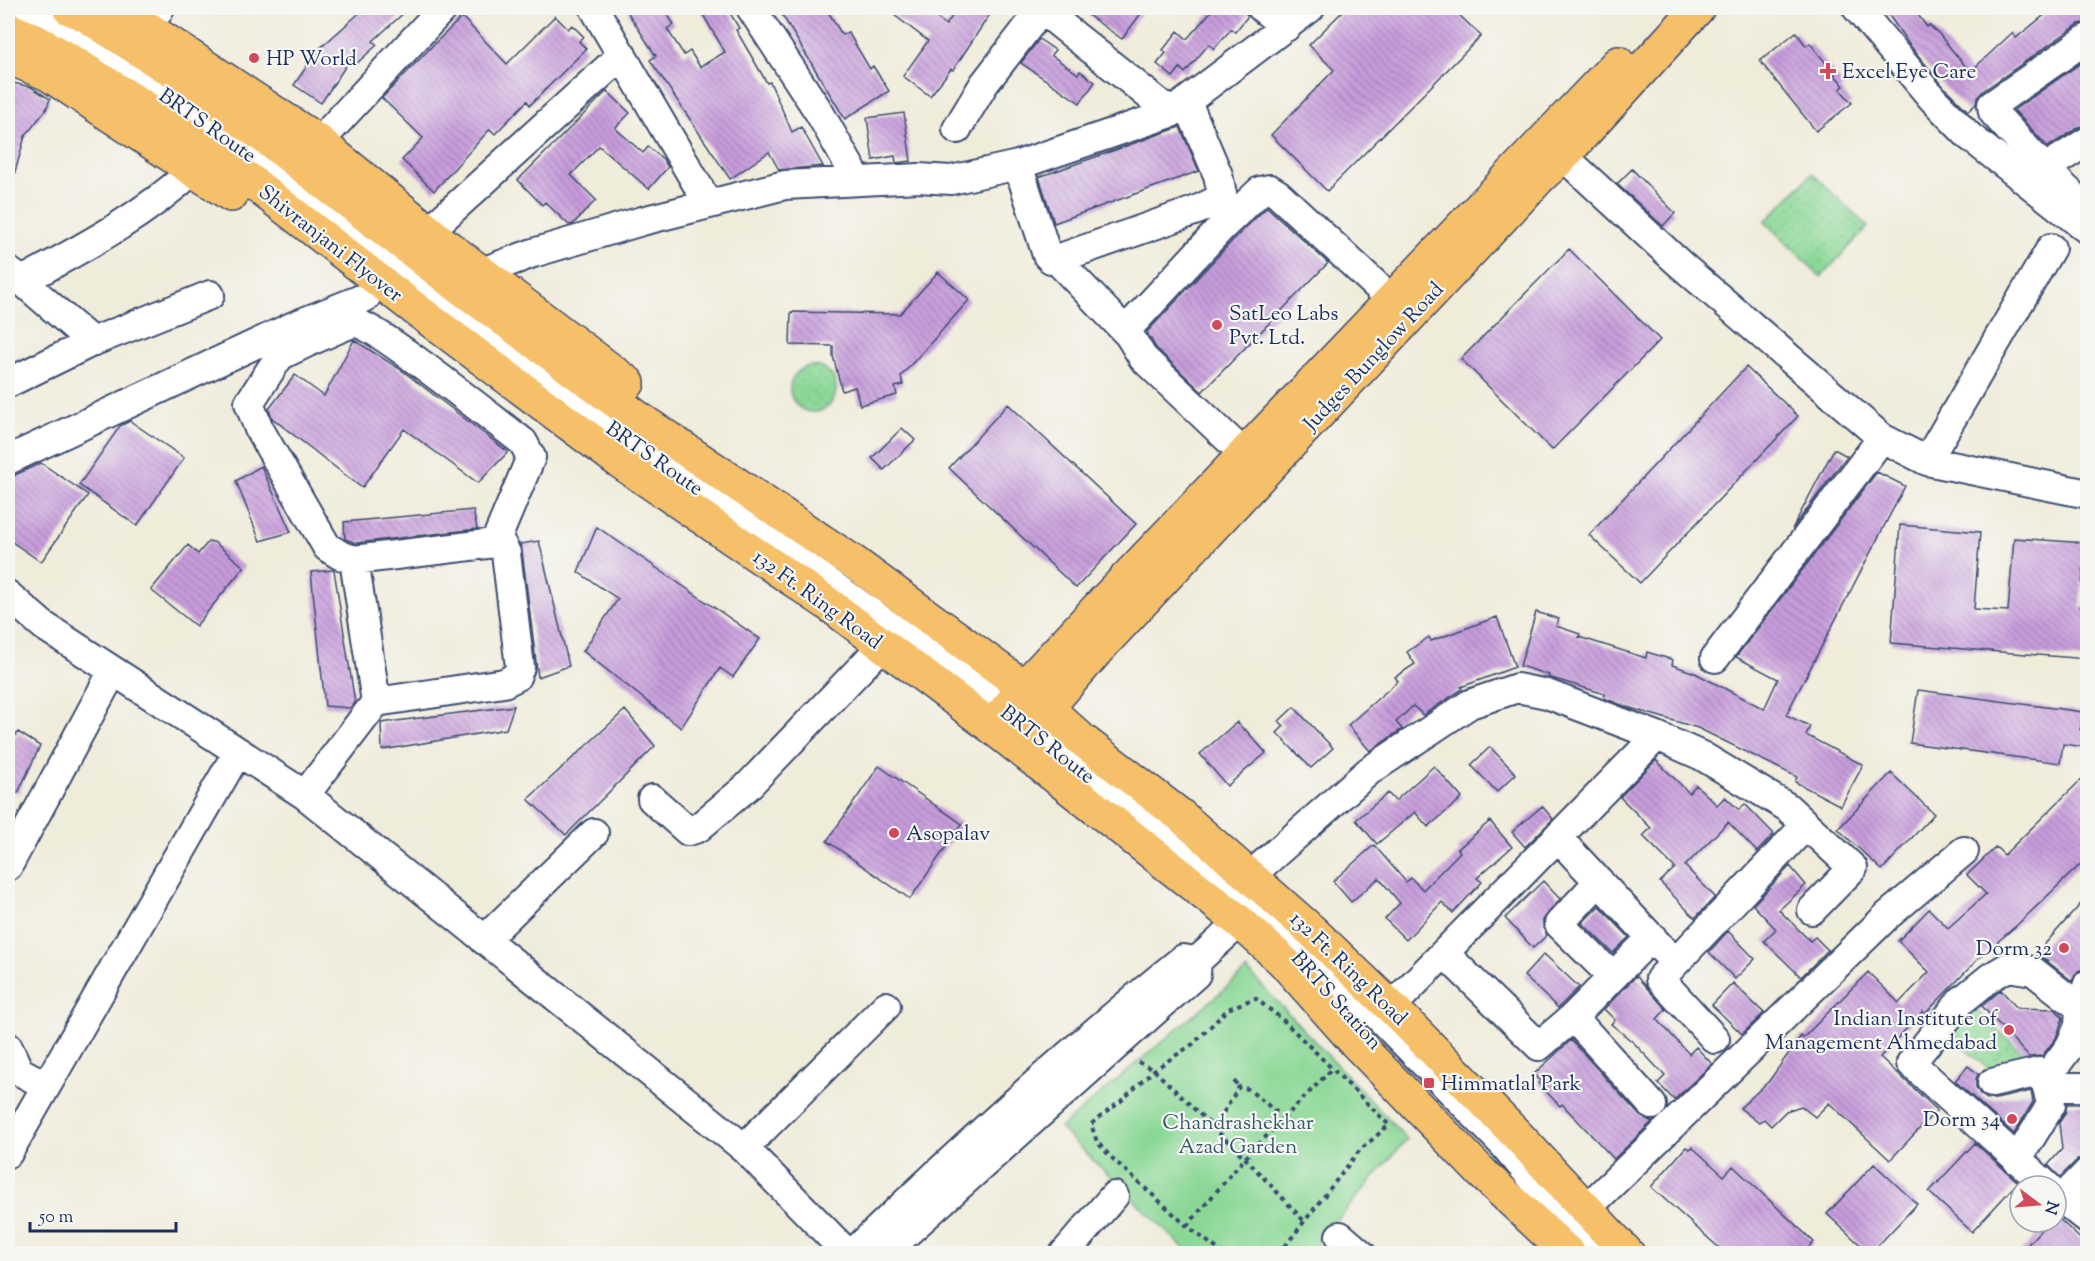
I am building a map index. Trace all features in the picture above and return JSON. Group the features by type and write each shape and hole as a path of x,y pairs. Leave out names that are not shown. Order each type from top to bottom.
{"main road":[{"name":"Shivranjani Flyover","path":"69,8 85,15 192,84 450,280 688,453"},
{"path":"112,8 154,18 320,142 429,231 682,423 688,453"},
{"name":"Judges Bunglow Road","path":"1019,718 1244,454 1671,8"},
{"name":"Judges Bunglow Road","path":"1019,718 1100,647 1563,156 1698,8"},
{"name":"Shivranjani Flyover","path":"8,29 66,58 160,117 248,179 428,319 630,468"},
{"path":"8,57 48,74 194,169 366,297 606,467 630,468"},
{"name":"132 Ft. Ring Road","path":"688,453 856,564 1283,962 1357,1044 1483,1174 1569,1254"},
{"name":"132 Ft. Ring Road","path":"630,468 827,603 883,645 1019,718 1083,740 1181,816 1313,932 1391,1007 1518,1136 1628,1254"}],"street":[{"name":"BRTS Route","path":"14,8 64,32 139,76 261,162 588,411 1019,718 1175,844 1279,934"},
{"path":"320,142 443,8"},
{"path":"594,8 708,203"},
{"path":"751,8 819,112 858,181"},
{"path":"957,129 984,84 1041,8 1179,107 1218,175 1227,207"},
{"path":"1262,8 1287,27"},
{"path":"482,272 533,253 708,203 785,185 919,178 951,180 1018,165 1179,107 1310,8"},
{"path":"1857,8 1932,98 1969,136 2036,175 2088,210"},
{"path":"2088,38 1992,105 1993,112 2036,175 2088,230"},
{"path":"429,231 622,55"},
{"path":"2036,175 2088,141"},
{"path":"1563,156 1680,264 1882,438 1927,461 2088,494"},
{"path":"1018,165 1050,259 1227,207 1260,191 1270,189 1392,300"},
{"path":"92,342 15,276 91,244 168,193 194,169"},
{"path":"1129,336 1130,326 1227,207"},
{"path":"1927,461 2051,248"},
{"path":"1056,259 1129,336 1143,358 1244,454"},
{"path":"8,382 92,342 210,295"},
{"path":"8,460 234,354 366,297"},
{"path":"305,795 376,702 504,683 516,676 520,667 506,553 502,545 495,543 354,561 327,547 259,429 249,403 279,357 284,352 299,348 350,324 363,325 412,358 523,442 531,457 495,543"},
{"path":"1715,658 1882,438"},
{"path":"354,561 376,702"},
{"path":"8,595 44,626 305,795 744,1148 850,1254 955,1155 1133,999 1183,959 1197,961"},
{"path":"652,799 688,831 698,828 747,787 883,645"},
{"path":"8,866 113,671"},
{"path":"1250,876 1369,771 1470,704 1517,688 1547,694 1657,736 1702,756 1787,807 1853,868 1812,910"},
{"path":"1391,1007 1657,736"},
{"path":"8,1153 237,753"},
{"path":"1715,1039 1660,979 1806,825"},
{"path":"484,940 594,833"},
{"path":"1557,837 1675,963"},
{"path":"1586,1210 1887,916 1964,852"},
{"path":"1599,881 1559,924 1612,976"},
{"path":"883,1254 1196,974 1197,961 1240,922"},
{"name":"BRTS Station","path":"1279,934 1375,1013 1503,1144 1594,1254"},
{"path":"1444,953 1539,1046 1573,1017 1652,938"},
{"path":"2017,1160 2051,1105 2048,1080 2070,1046 2079,1026 2084,996 2033,972 2008,967 1990,977 1961,1000 1911,1063 2017,1160 2033,1174"},
{"path":"744,1148 886,1006"},
{"path":"1573,1017 1652,1105"},
{"path":"11,1064 45,1085"},
{"path":"1992,1083 2039,1072 2048,1080 2088,1087"},
{"path":"2068,1185 2088,1172"},
{"path":"1064,1254 1114,1196"},
{"path":"2068,1204 2088,1220"}],"path":[{"path":"1224,1254 1187,1226 1097,1142 1091,1124 1154,1070 1193,1044 1228,1009 1255,998 1282,1019 1389,1125 1360,1150 1279,1254"},
{"path":"1138,1062 1154,1070 1245,1158 1305,1222"},
{"path":"1187,1226 1245,1158 1332,1070"},
{"path":"1234,1081 1239,1087 1248,1089 1284,1118"},
{"path":"1214,1128 1239,1087"}],"green space":[{"path":"1812,173 1868,227 1821,277 1765,222"},
{"path":"813,366 829,373 836,389 829,405 813,412 797,405 790,389 797,373"},
{"name":"Chandrashekhar Azad Garden","path":"1247,970 1407,1139 1309,1253 1190,1254 1060,1128"},
{"path":"1975,1009 2036,1065 1989,1070 1951,1035"}],"building":[{"path":"365,8 409,8 373,41 377,45 356,64 351,58 321,103 294,85 317,51"},
{"path":"636,8 663,8 674,24 667,29 684,55 690,51 700,67 725,52 699,8 727,8 739,28 736,30 767,83 770,82 792,132 801,127 823,166 779,170 769,152 730,179 650,60 656,56 628,13"},
{"path":"778,8 826,8 842,35 848,32 870,69 873,66 889,91 845,119"},
{"path":"885,8 924,8 946,25 958,8 994,8 953,70 951,69 930,96 903,76 928,41"},
{"path":"1078,8 1145,8 1122,39"},
{"path":"1214,8 1240,8 1248,16 1235,32 1231,29 1214,49 1209,44 1185,73 1180,68 1173,77 1157,64 1166,53 1163,50 1178,31 1187,39"},
{"path":"1346,8 1452,8 1481,36 1327,191 1271,135 1334,70 1309,45"},
{"path":"1884,8 1913,8 1927,27 1929,25 1939,34 1970,72 2012,33 2016,38 2053,8 2088,8 2088,22 2079,24 1983,91 1977,98 1976,104 1968,111 1944,87 1908,43"},
{"path":"555,16 568,29 572,25 584,37 579,41 586,49 530,105 527,101 495,134 490,129 434,191 402,160 423,138 382,98 462,17 507,64"},
{"path":"1796,32 1806,46 1810,43 1844,86 1840,89 1852,103 1816,131 1760,61"},
{"path":"1039,39 1055,50 1051,55 1078,74 1080,71 1095,82 1080,103 1021,63"},
{"path":"2088,58 2088,125 2079,127 2048,147 2014,110"},
{"path":"8,82 31,87 50,99 46,110 25,136 12,183 8,182"},
{"path":"607,91 630,113 615,128 643,153 648,147 663,159 668,167 649,189 599,146 571,175 596,200 573,224 569,225 545,202 542,205 518,180"},
{"path":"904,113 911,161 896,163 895,156 873,160 867,118"},
{"path":"1180,127 1199,171 1054,223 1039,177"},
{"path":"1632,169 1675,213 1663,226 1617,184"},
{"path":"1267,207 1328,263 1202,392 1156,348 1147,332"},
{"path":"1569,249 1660,340 1552,450 1461,359"},
{"path":"938,272 969,300 901,376 903,385 895,387 897,395 860,405 855,387 842,391 833,356 833,346 790,345 791,312 900,314"},
{"path":"354,340 400,369 508,452 478,483 404,429 362,488 272,418 269,409 295,375 324,396"},
{"path":"1746,367 1798,416 1640,583 1589,535"},
{"path":"1008,404 1136,524 1076,588 949,468"},
{"path":"130,421 184,458 137,526 79,485 120,426"},
{"path":"902,428 915,440 884,470 872,458"},
{"path":"1834,449 1847,456 1792,529"},
{"path":"41,463 88,495 41,562 8,539 8,486 15,475"},
{"path":"261,466 291,532 260,541 236,481"},
{"path":"1877,472 1905,486 1786,715 1810,726 1806,735 1863,765 1841,806 1795,782 1797,777 1698,728 1627,707 1604,698 1605,694 1520,666 1536,612 1559,619 1556,626 1580,634 1579,637 1646,658 1647,652 1673,660 1672,665 1695,673 1764,709 1778,679 1736,657"},
{"path":"473,510 477,529 356,543 345,539 344,522"},
{"path":"1900,525 1980,532 1974,609 2008,611 2014,538 2086,543 2080,607 2088,608 2088,659 1891,643"},
{"path":"597,527 760,639 733,677 720,668 681,728 583,651 618,599 578,572"},
{"path":"539,541 569,666 538,677 520,544"},
{"path":"208,542 214,542 244,567 196,626 151,590 188,545 198,554"},
{"path":"334,570 355,703 350,708 325,706 311,572"},
{"path":"1497,617 1515,667 1461,687 1462,689 1423,715 1413,706 1396,722 1402,729 1370,751 1348,725 1398,681 1395,677 1415,664 1407,652 1429,637 1431,641"},
{"path":"1918,690 2083,712 2080,730 2088,731 2085,747 2063,744 2060,763 1910,743"},
{"path":"514,706 506,729 382,750 381,723"},
{"path":"1294,707 1333,748 1311,768 1277,733 1284,726 1279,721"},
{"path":"625,710 655,746 566,835 528,799"},
{"path":"1237,722 1266,753 1227,786 1200,754"},
{"path":"18,732 40,746 18,793 8,786 8,746"},
{"path":"1490,747 1516,774 1497,792 1471,765"},
{"path":"1656,760 1689,793 1696,785 1717,805 1725,797 1739,810 1745,804 1774,834 1757,852 1728,822 1685,866 1715,897 1695,918 1660,882 1675,868 1643,836 1651,828 1620,797"},
{"name":"Asopalav","path":"879,766 962,824 910,899 827,841"},
{"path":"1434,766 1462,798 1428,827 1415,812 1377,844 1356,820 1388,793 1395,801"},
{"path":"1891,773 1934,814 1882,870 1838,829"},
{"path":"2088,773 2088,857 1978,959 1925,1014 1923,1011 1880,1057 1937,1110 1890,1160 1829,1103 1815,1117 1801,1106 1786,1111 1771,1126 1764,1119 1759,1123 1740,1108 1769,1081 1801,1036 1803,1038 1868,972 1899,1003 1929,972 1898,941 1929,909 1948,928 1986,894 1967,875 1996,847 2004,855"},
{"path":"1542,806 1553,819 1525,847 1512,832"},
{"path":"1490,821 1512,847 1477,878 1482,882 1453,913 1442,902 1406,940 1385,919 1400,903 1379,878 1351,902 1333,881 1374,845 1406,882 1411,878 1423,890 1460,852 1458,849"},
{"path":"1790,866 1806,885 1779,910 1810,941 1815,937 1828,950 1801,977 1764,941 1776,929 1753,905"},
{"path":"1543,881 1560,899 1543,920 1543,928 1547,935 1533,948 1505,918"},
{"name":"Dorm 32","path":"2088,896 2088,968 2078,971 2072,981 2043,958 2035,955"},
{"path":"1599,906 1629,937 1613,953 1582,923"},
{"path":"1728,931 1755,959 1735,979 1709,952"},
{"path":"1544,954 1579,987 1558,1008 1524,976"},
{"path":"1636,976 1666,1009 1657,1019 1689,1054 1696,1047 1712,1064 1674,1100 1658,1083 1665,1076 1634,1043 1611,1024 1615,1020 1604,1009"},
{"path":"1733,983 1764,1013 1742,1034 1712,1005"},
{"path":"2001,990 2017,1008 2055,1009 2063,1018 2056,1038 2042,1056 2029,1057 1982,1006"},
{"path":"1571,1040 1640,1116 1652,1122 1614,1159 1562,1104 1560,1106 1538,1083 1541,1081 1534,1074"},
{"path":"1968,1066 1978,1074 1976,1087 1987,1099 2031,1091 2033,1102 2014,1134 1955,1081"},
{"path":"2067,1104 2088,1104 2088,1156 2077,1160 2063,1174 2057,1174 2048,1165 2062,1149 2059,1123 2065,1114"},
{"path":"1975,1143 2009,1174 2008,1193 1972,1232 1929,1192"},
{"path":"1686,1147 1690,1149 1692,1147 1724,1176 1733,1166 1814,1242 1803,1254 1726,1254 1651,1187"},
{"path":"1874,1164 1917,1204 1870,1254 1827,1214"},
{"path":"2068,1227 2088,1246 2088,1254 2019,1254 2037,1234 2068,1234"}],"place":[{"name":"HP World","path":"254,58"},
{"name":"Excel Eye Care","path":"1828,71"},
{"name":"SatLeo Labs Pvt. Ltd.","path":"1217,325"},
{"name":"Asopalav","path":"894,833"},
{"name":"Dorm 32","path":"2064,948"},
{"name":"Indian Institute of Management Ahmedabad","path":"2009,1030"},
{"name":"Himmatlal Park","path":"1429,1083"},
{"name":"Dorm 34","path":"2012,1119"}]}
